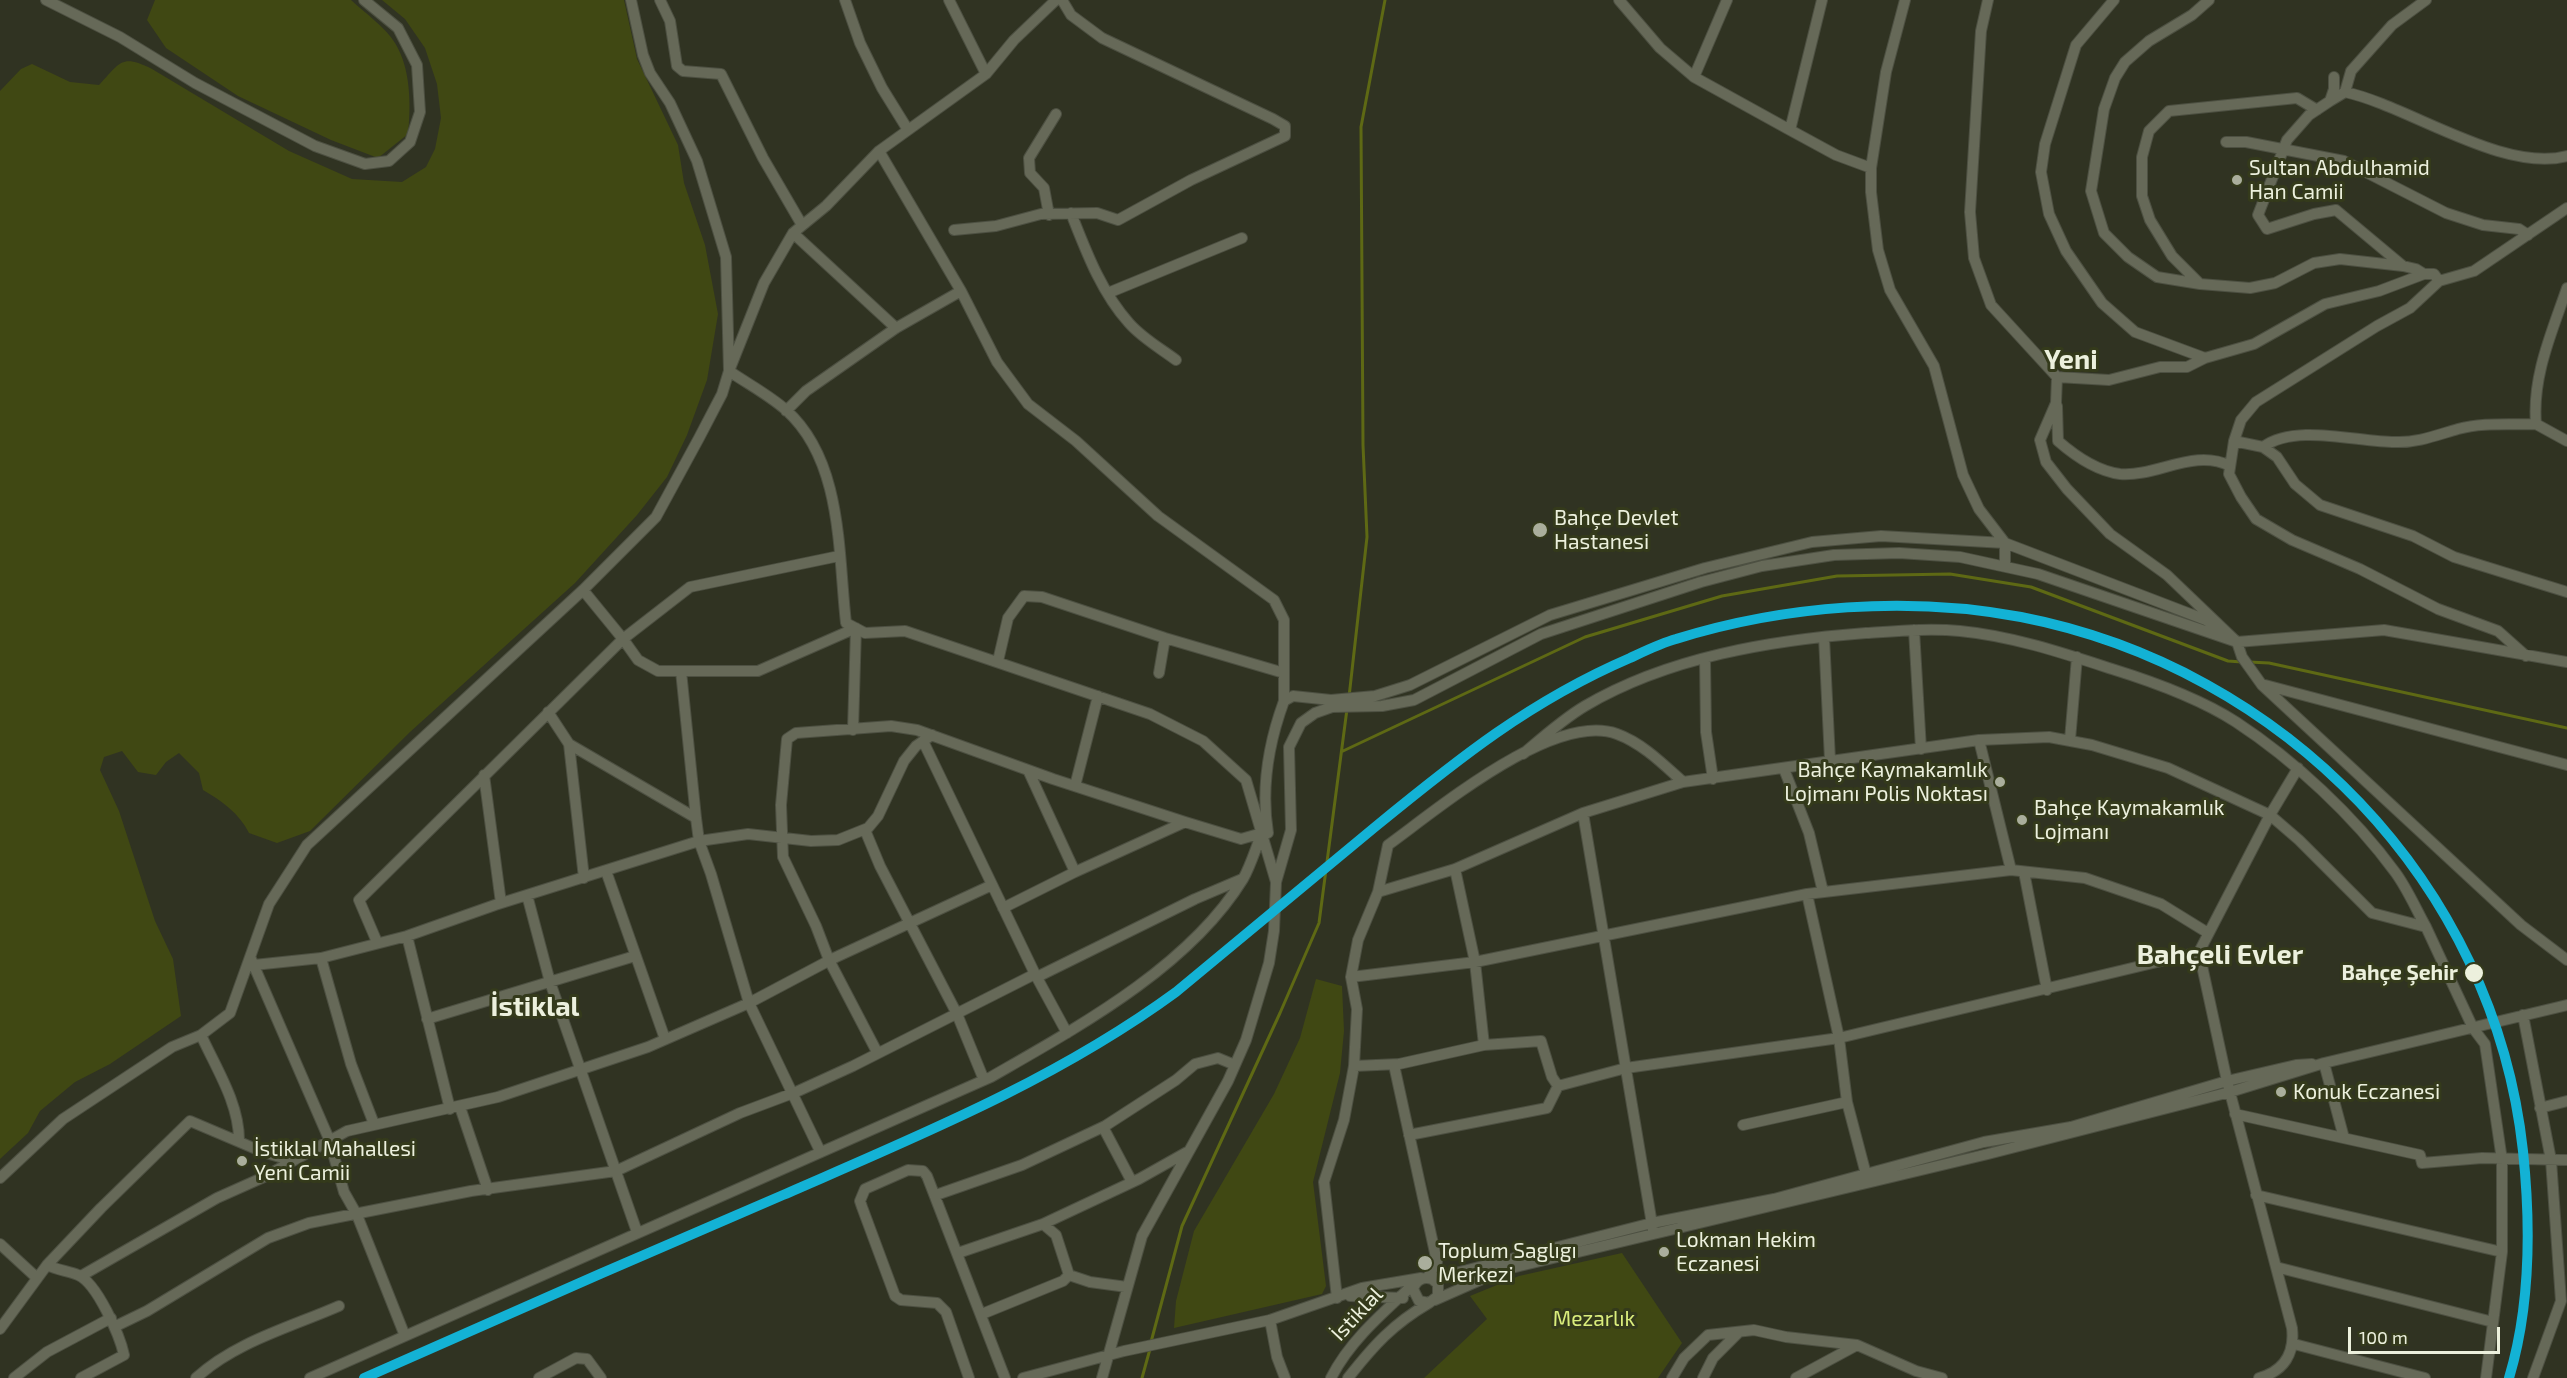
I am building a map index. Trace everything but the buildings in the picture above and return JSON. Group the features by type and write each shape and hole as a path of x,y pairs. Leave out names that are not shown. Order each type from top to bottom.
{"street":[{"path":"46,0 120,37 195,83 315,146 365,164 389,161 410,142 420,112 417,65 408,46 398,28 364,0"},
{"path":"631,0 643,55 670,104 697,161 726,257 729,371"},
{"path":"660,0 670,21 677,66 683,71 721,74 764,158 802,225"},
{"path":"845,0 860,43 882,88 908,130"},
{"path":"949,0 986,74"},
{"path":"0,1178 63,1119 172,1047 201,1035 230,1013 252,960 269,904 307,844 584,590 657,517 722,394 764,283 793,233 826,206 879,151 986,74 1014,40 1056,0"},
{"path":"954,230 996,226 1041,214 1097,213 1118,220 1191,180 1279,139 1286,131 1284,126 1273,119 1102,38 1071,15 1062,0"},
{"path":"1619,0 1660,48 1694,77 1836,155 1871,168"},
{"path":"1694,77 1727,0"},
{"path":"1791,130 1822,0"},
{"path":"1905,0 1886,72 1871,168 1871,192 1878,250 1890,290 1934,366 1963,475 1979,509 2005,543 2005,565"},
{"path":"1988,0 1981,31 1970,212 1974,258 1991,305 2057,377 2109,380 2160,367 2187,367 2205,358 2254,344 2325,304 2379,291 2424,274 2434,274 2439,281"},
{"path":"2114,0 2076,45 2045,144 2041,172 2049,214 2066,251 2102,303 2135,332 2205,358"},
{"path":"2209,0 2192,15 2149,41 2125,62 2120,70 2104,109 2091,191 2104,233 2128,257 2157,277 2200,284 2250,288 2276,283 2314,263 2340,259 2416,268 2424,274"},
{"path":"2403,266 2336,210 2314,214 2267,229 2258,215 2287,140 2317,110 2345,92 2351,71 2392,24 2424,0"},
{"path":"2330,101 2334,89 2334,77"},
{"path":"2345,92 2367,97 2457,138 2520,156 2567,156"},
{"path":"2200,284 2172,256 2150,220 2144,204 2142,157 2149,131 2169,111 2297,98 2317,110"},
{"path":"1049,214 1044,188 1030,173 1029,158 1056,114"},
{"path":"2226,142 2246,142 2344,161 2446,213 2483,225 2519,229 2528,235"},
{"path":"879,151 961,291 997,362 1028,404 1076,441 1158,516 1274,600 1284,620 1284,701 1269,751 1264,813 1276,882 1274,931 1269,963 1246,1040 1235,1065 1142,1236 1111,1355 1102,1378"},
{"path":"2526,656 2498,631 2438,609 2370,573 2292,540 2256,519 2229,474 2234,441 2241,420 2256,402 2377,326 2410,308 2439,281 2474,271 2567,208"},
{"path":"1071,213 1088,257 1108,293 1128,322 1143,337 1176,360"},
{"path":"793,233 896,328"},
{"path":"1108,293 1242,238"},
{"path":"2536,424 2537,381 2567,288"},
{"path":"786,411 806,391 896,328 961,291"},
{"path":"729,371 786,411 815,446 831,492 846,623 865,633 905,631 998,661 1150,714 1203,741 1246,780 1276,882"},
{"path":"2057,377 2058,441 2078,458 2119,474 2215,458 2230,466"},
{"path":"2056,403 2040,440 2046,462 2067,489 2110,534 2168,575 2237,642 2242,657 2260,681 2521,925 2567,960"},
{"path":"2263,447 2274,439 2307,435 2397,443 2439,436 2472,427 2536,424 2565,439"},
{"path":"2234,441 2263,447 2277,457 2295,484 2320,505 2413,536 2454,557 2567,592"},
{"path":"1373,701 1550,615 1765,551 1812,542 1881,536 2005,543 2206,620 2237,642"},
{"path":"1284,701 1293,696 1333,703 1414,700 1541,634 1590,616 1762,566 1834,555 1899,554 1960,557 2005,565 2237,642 2384,630 2567,662"},
{"path":"377,942 359,900 623,639 690,587 838,556"},
{"path":"584,590 641,662 658,671 758,671 856,628"},
{"path":"998,661 1008,618 1024,596 1042,597 1165,638 1284,673"},
{"path":"853,730 856,628"},
{"path":"1914,630 1921,749"},
{"path":"1524,754 1585,706 1628,684 1705,659 1791,639 1914,630 1960,631 2010,639 2077,657 2156,683 2234,721 2298,768 2359,830 2396,873 2426,927 2473,1028 2485,1044 2502,1160 2502,1252 2486,1378"},
{"path":"1824,636 1830,760"},
{"path":"1159,673 1165,638"},
{"path":"2070,740 2077,657"},
{"path":"1705,659 1706,732 1713,779"},
{"path":"681,671 699,841 749,1003 820,1151"},
{"path":"2260,681 2567,765"},
{"path":"1075,786 1098,696"},
{"path":"1276,882 1291,830 1292,740 1301,723 1333,703"},
{"path":"548,712 569,744 696,818"},
{"path":"877,1052 829,960 816,926 783,857 780,838 787,739 796,733 891,726 1241,839 1262,832"},
{"path":"1338,1298 1324,1182 1344,1120 1354,1066 1357,1009 1351,977 1358,940 1378,892 1388,845 1498,767 1559,735 1585,730 1616,734 1650,753 1683,782"},
{"path":"1378,892 1455,869 1583,813 1683,782 1979,740 2049,737 2070,740 2168,768 2270,815 2300,840 2372,913 2426,927"},
{"path":"252,960 321,958 406,936 501,903 699,841 748,834 780,838 838,840 865,830 878,816 904,761 928,738"},
{"path":"928,738 992,885 1036,976 1067,1033"},
{"path":"1979,740 2011,870"},
{"path":"569,744 584,878"},
{"path":"2259,1378 2274,1374 2288,1360 2294,1344 2228,1086 2199,952 2270,815 2298,768"},
{"path":"1784,769 1809,833 1823,892"},
{"path":"1028,770 1075,872"},
{"path":"484,775 501,903"},
{"path":"1583,813 1654,1234"},
{"path":"1003,908 1185,822"},
{"path":"865,830 880,866 957,1014 984,1080"},
{"path":"310,1378 984,1080 1067,1033 1160,967 1203,929 1243,878 1262,832"},
{"path":"1455,869 1475,962 1484,1045"},
{"path":"1351,977 1475,962 1807,894 2011,870 2085,878 2161,904 2208,933"},
{"path":"606,871 665,1040"},
{"path":"2024,872 2047,990"},
{"path":"14,1378 47,1352 114,1322 147,1311 268,1238 309,1223 488,1190 616,1172 740,1113 793,1093 1167,912 1243,878"},
{"path":"81,1276 217,1198 293,1161 347,1131 455,1108 583,1070 665,1040 749,1003 829,960 992,885"},
{"path":"1807,894 1839,1038 1847,1102 1867,1179"},
{"path":"527,895 550,982 583,1070 637,1232"},
{"path":"406,936 427,1019 455,1108 488,1190"},
{"path":"1409,1135 1547,1108 1558,1086 1626,1068 1839,1038 2199,952"},
{"path":"427,1019 635,956"},
{"path":"321,958 351,1064 374,1124"},
{"path":"252,960 329,1139 344,1192 357,1215 405,1336"},
{"path":"1023,1378 1124,1351 1270,1320 1362,1288 1425,1279 1652,1222 1988,1154 2296,1065 2324,1064 2567,1005"},
{"path":"2523,1015 2551,1160 2564,1301 2533,1378"},
{"path":"201,1035 239,1124 238,1140"},
{"path":"1354,1066 1394,1065 1484,1045 1541,1041 1552,1077 1558,1086"},
{"path":"936,1195 1022,1165 1103,1127 1176,1080 1196,1064 1218,1058 1235,1065"},
{"path":"2324,1064 2344,1138"},
{"path":"1394,1065 1437,1262 1414,1293 1428,1301"},
{"path":"1348,1378 1375,1344 1401,1319 1428,1301 1503,1270 1867,1179 1984,1142 2072,1127 2228,1086"},
{"path":"2540,1108 2567,1101"},
{"path":"1743,1125 1847,1102"},
{"path":"2235,1114 2420,1155 2422,1164 2481,1158 2567,1160"},
{"path":"0,1329 47,1265 101,1208 190,1121 263,1152 293,1161"},
{"path":"1103,1127 1132,1182"},
{"path":"1984,1142 1988,1154"},
{"path":"958,1252 1043,1224 1132,1182 1190,1150"},
{"path":"969,1378 946,1312 937,1303 901,1300 895,1296 860,1201 865,1189 874,1184 915,1169 927,1176 1005,1378"},
{"path":"2256,1196 2502,1252"},
{"path":"1043,1224 1056,1235 1069,1275"},
{"path":"0,1244 37,1278"},
{"path":"47,1265 81,1276 114,1322 124,1355 81,1378"},
{"path":"2276,1267 2493,1322"},
{"path":"1069,1275 1090,1282 1127,1287"},
{"path":"982,1314 1063,1281 1069,1275"},
{"path":"1425,1279 1439,1289 1428,1301"},
{"name":"İstiklal","path":"1331,1378 1346,1355 1399,1298 1425,1279"},
{"path":"1338,1298 1399,1298 1428,1301"},
{"path":"196,1378 212,1364 265,1336 339,1306"},
{"path":"1270,1320 1277,1357 1285,1378"},
{"path":"1672,1378 1684,1358 1708,1335 1754,1330 1786,1337 1857,1345 1916,1371 1942,1378"},
{"path":"1703,1378 1713,1358 1739,1332"},
{"path":"2294,1344 2425,1378"},
{"path":"1796,1378 1857,1345"},
{"path":"539,1378 576,1358 587,1359 601,1378"}],"green space":[{"path":"155,0 351,0 386,31 400,53 409,87 408,134 378,158 331,140 238,96 166,48 147,20"},
{"path":"382,0 624,0 637,59 678,145 684,183 705,245 718,314 707,380 687,435 667,477 637,515 575,583 410,732 310,831 277,843 249,833 229,808 203,790 199,773 179,753 166,762 156,775 138,772 122,751 104,757 100,770 119,811 155,921 173,959 181,1016 110,1064 75,1082 40,1111 28,1133 0,1159 0,91 21,69 32,64 70,82 99,85 117,66 127,61 134,62 152,69 289,151 352,179 402,182 426,167 435,149 441,118 437,84 425,48 405,19"},
{"path":"1316,979 1342,986 1344,1031 1340,1073 1313,1182 1326,1286 1322,1294 1174,1328 1176,1301 1194,1231 1274,1094 1300,1038"},
{"name":"Mezarlık","path":"1622,1253 1682,1343 1658,1378 1424,1378 1487,1319 1470,1296 1519,1276"}],"waterway":[{"path":"1349,697 1367,537 1363,445 1361,127 1385,0"},
{"path":"1343,751 1585,637 1722,596 1837,576 1950,574 2031,587 2228,661 2242,662"},
{"path":"2249,662 2269,663 2567,728"},
{"path":"1151,1342 1182,1226 1319,923 1347,709"},
{"path":"1142,1378 1150,1349"}],"transit line":[{"path":"364,1378 935,1128 1083,1053 1176,992 1375,827 1466,755 1527,712 1594,675 1665,643 1718,627 1804,612 1847,607 1891,606 1935,607 2021,617 2117,644 2206,684 2288,738 2360,803 2421,878 2469,962 2504,1053 2523,1151 2527,1208 2527,1266 2522,1322 2509,1378"}],"place":[{"name":"Sultan Abdulhamid Han Camii","path":"2237,180"},
{"name":"Bahçe Devlet Hastanesi","path":"1540,530"},
{"name":"Bahçe Kaymakamlık Lojmanı Polis Noktası","path":"2000,782"},
{"name":"Bahçe Kaymakamlık Lojmanı","path":"2022,820"},
{"name":"Bahçe Şehir","path":"2474,973"},
{"name":"Konuk Eczanesi","path":"2281,1092"},
{"name":"İstiklal Mahallesi Yeni Camii","path":"242,1161"},
{"name":"Lokman Hekim Eczanesi","path":"1664,1252"},
{"name":"Toplum Saglıgı Merkezi","path":"1425,1263"}],"district":[{"name":"Yeni","path":"2071,360"},
{"name":"Bahçeli Evler","path":"2220,955"},
{"name":"İstiklal","path":"535,1007"}]}
